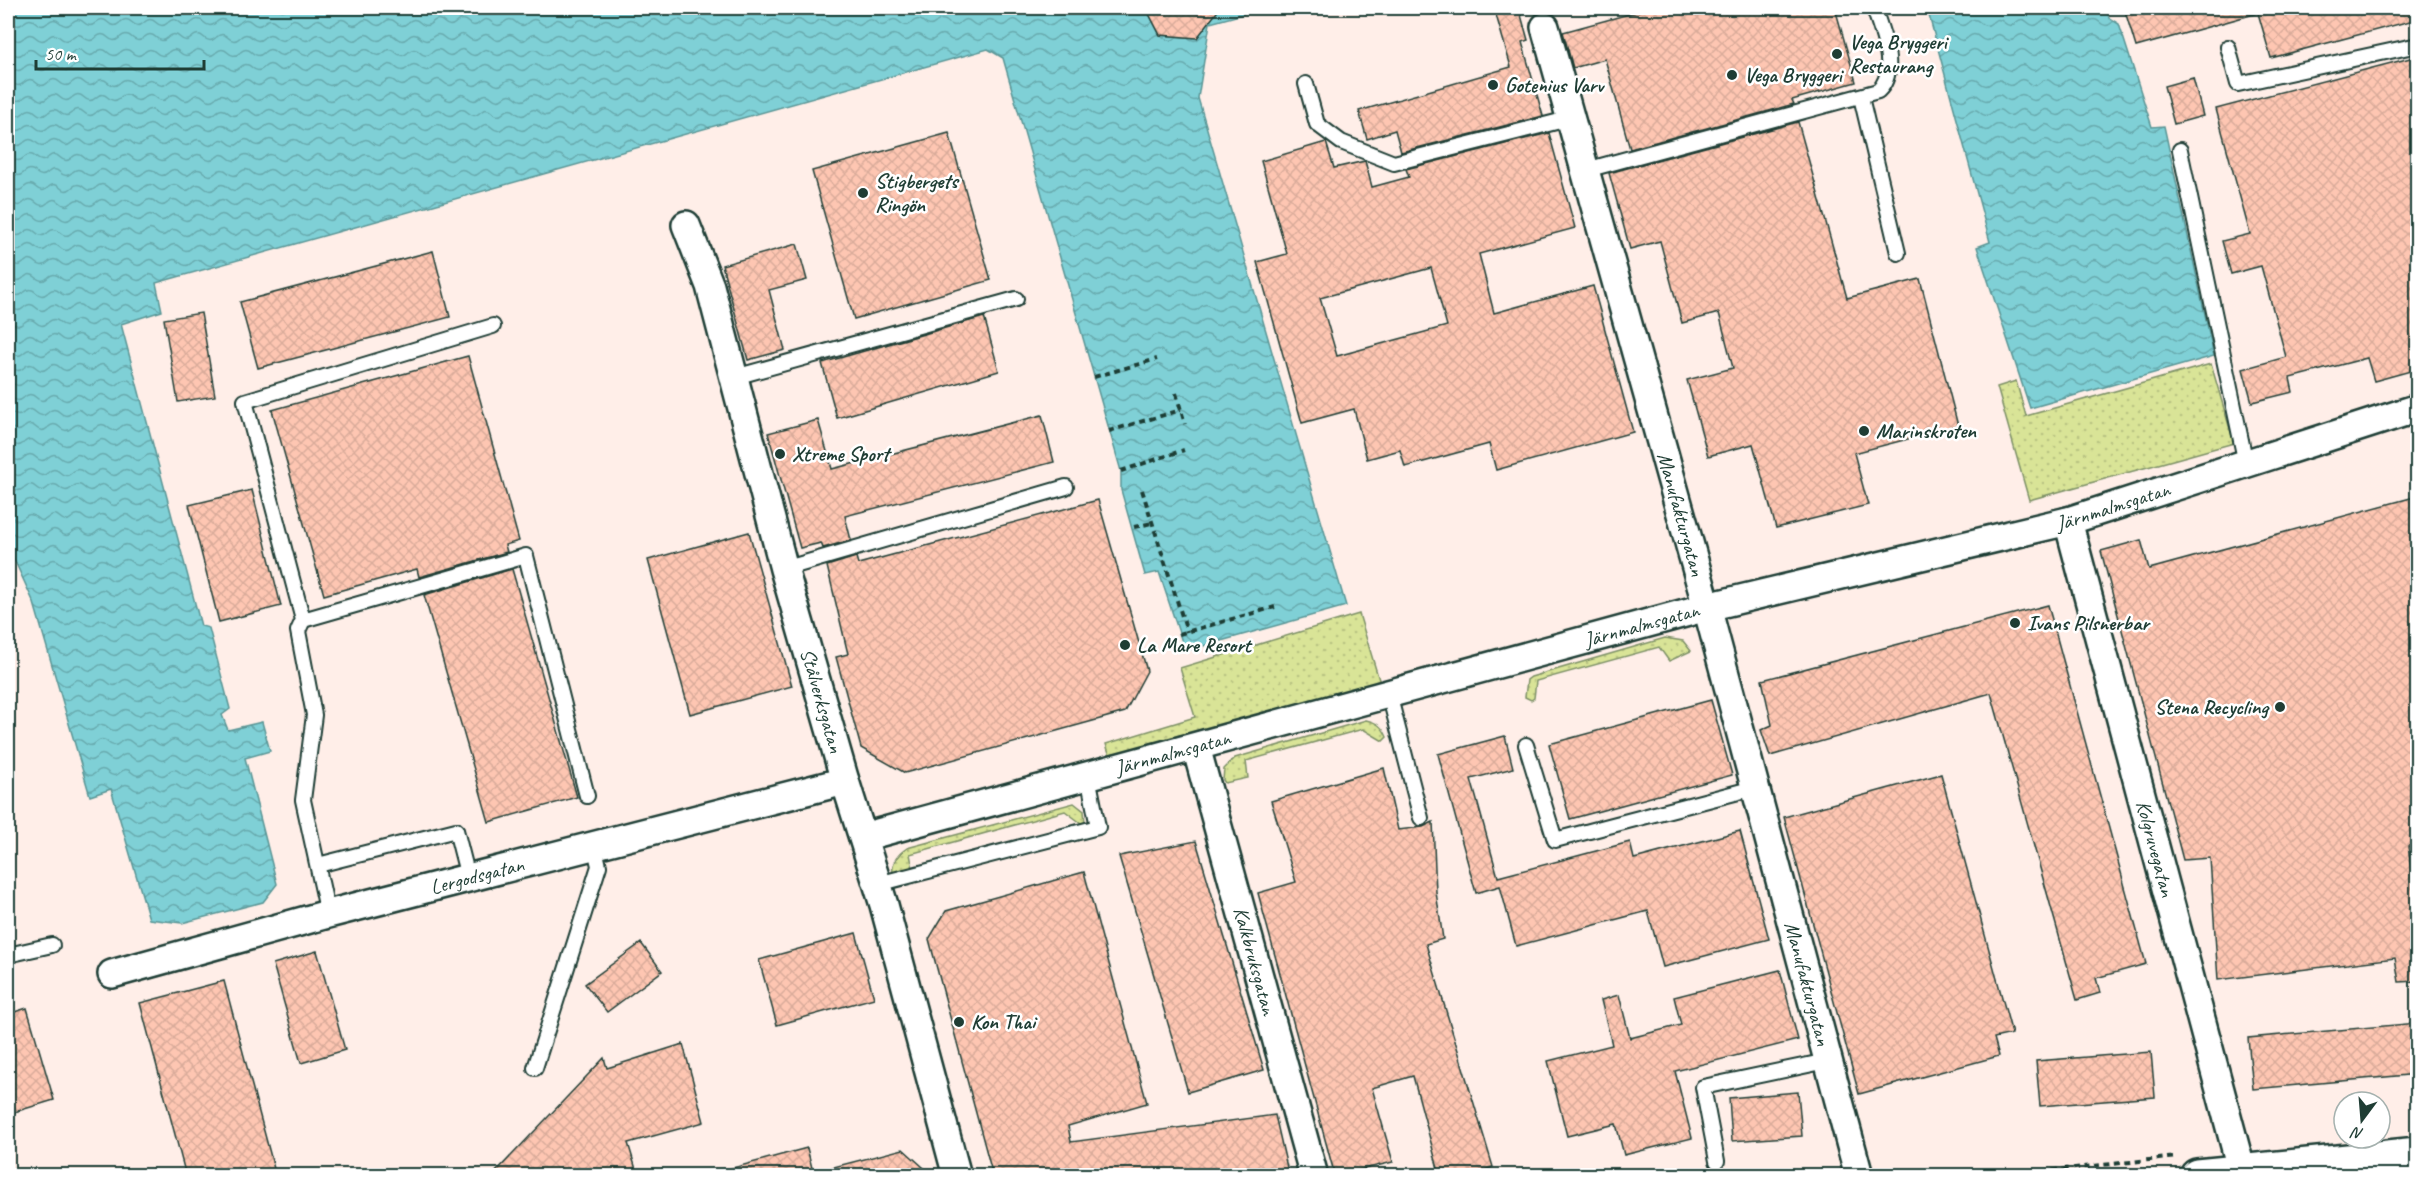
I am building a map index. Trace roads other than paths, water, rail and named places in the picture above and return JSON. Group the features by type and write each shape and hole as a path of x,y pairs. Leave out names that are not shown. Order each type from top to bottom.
{"street":[{"name":"Manufakturgatan","path":"1545,27 1707,607 1859,1176"},
{"name":"Stålverksgatan","path":"686,225 710,286 784,569 845,781 878,884 957,1176"},
{"name":"Järnmalmsgatan","path":"864,837 1707,607 2068,521 2418,408"},
{"name":"Kolgruvegatan","path":"2068,521 2243,1174"},
{"name":"Kalkbruksgatan","path":"1196,747 1314,1176"},
{"name":"Lergodsgatan","path":"112,974 468,877 845,781"},
{"path":"2197,1176 2243,1174 2418,1154"}],"lane":[{"path":"1586,170 1878,91 1884,85 1888,56 1874,8"},
{"path":"2228,47 2238,84 2418,45"},
{"path":"1306,84 1317,124 1341,142 1394,163 1572,118"},
{"path":"1861,97 1898,253"},
{"path":"2180,150 2246,464"},
{"path":"735,377 1016,299"},
{"path":"328,914 303,800 314,715 298,631 303,620 245,401 493,326"},
{"path":"784,569 1066,487"},
{"path":"303,620 526,556 587,796"},
{"path":"1389,694 1421,818"},
{"path":"1526,745 1555,840 1754,788"},
{"path":"878,884 1098,827 1088,776"},
{"path":"318,865 456,830 468,877"},
{"path":"535,1068 599,866 594,844"},
{"path":"8,955 52,945"},
{"path":"1717,1161 1703,1087 1827,1061"}],"water":[{"path":"8,8 1146,8 1160,35 1197,38 1219,8 1265,8 1210,23 1198,98 1346,606 1185,651 1159,572 1145,575 1121,490 1121,471 1003,58 988,49 156,283 162,311 121,324 201,626 209,628 230,709 222,715 228,730 262,722 270,751 245,758 277,884 263,902 182,923 149,919 111,789 90,796 34,603 8,546"},
{"path":"1927,8 2107,8 2109,18 2119,24 2152,127 2164,126 2214,356 2030,408 1977,247 1990,242"}],"place":[{"name":"Vega Bryggeri Restaurang","path":"1837,54"},
{"name":"Vega Bryggeri","path":"1732,75"},
{"name":"Gotenius Varv","path":"1493,85"},
{"name":"Stigbergets Ringön","path":"863,193"},
{"name":"Marinskroten","path":"1864,431"},
{"name":"Xtreme Sport","path":"780,454"},
{"name":"Ivans Pilsnerbar","path":"2015,623"},
{"name":"La Mare Resort","path":"1125,645"},
{"name":"Stena Recycling","path":"2280,707"},
{"name":"Kon Thai","path":"959,1022"}]}
